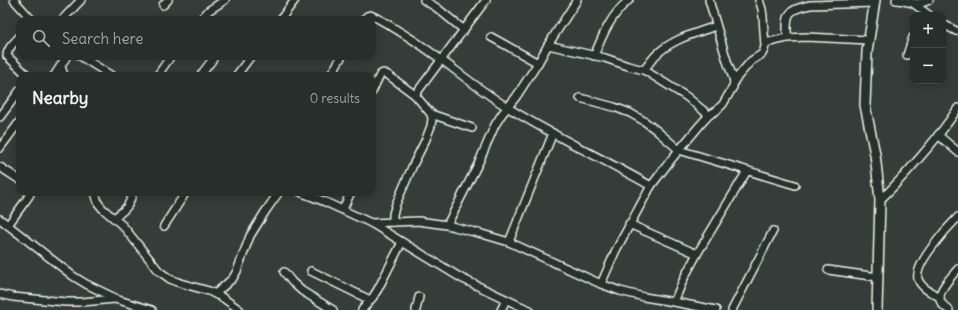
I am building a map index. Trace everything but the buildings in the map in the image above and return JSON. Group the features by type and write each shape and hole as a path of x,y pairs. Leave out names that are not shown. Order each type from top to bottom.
{"main road":[{"path":"875,2 867,52 865,105 875,154 880,200 877,310"}],"street":[{"path":"66,16 81,0"},
{"path":"204,16 208,11 225,0"},
{"path":"283,16 295,0"},
{"path":"424,0 437,8 464,30"},
{"path":"415,95 486,0"},
{"path":"447,225 479,162 495,126 538,63 577,0"},
{"path":"594,56 604,31 612,17 622,5 629,0"},
{"path":"601,284 629,224 651,186 700,125 709,115 723,104 733,87 734,81 709,0"},
{"path":"734,81 751,61 762,54 764,50 765,43 763,17 759,0"},
{"path":"896,0 903,0 914,4 929,0"},
{"path":"17,1 29,16"},
{"path":"787,38 787,19 793,10 810,5 875,2"},
{"path":"914,4 920,12"},
{"path":"376,17 415,41 470,82 507,107 651,186"},
{"path":"644,70 657,54 665,48 687,36 716,26"},
{"path":"946,26 956,31"},
{"path":"491,37 538,63"},
{"path":"765,43 787,38 806,37 869,40"},
{"path":"16,41 7,52 7,56 24,72"},
{"path":"548,45 644,70 687,97 709,115"},
{"path":"907,55 910,46"},
{"path":"57,72 65,60"},
{"path":"86,60 106,72"},
{"path":"160,72 169,60"},
{"path":"203,72 212,60"},
{"path":"239,72 248,60"},
{"path":"332,72 340,60"},
{"path":"61,66 63,72"},
{"path":"376,83 380,75 383,73 388,75 415,95 431,114 472,128"},
{"path":"0,117 16,95"},
{"path":"580,98 630,113 644,121 680,150 795,185"},
{"path":"880,200 892,189 958,108"},
{"path":"393,222 393,214 396,204 412,165 431,126 431,114"},
{"path":"0,148 3,139 16,125"},
{"path":"509,242 553,133"},
{"path":"938,134 958,152"},
{"path":"0,167 16,177"},
{"path":"674,302 685,276 697,254 747,171"},
{"path":"8,225 29,196"},
{"path":"95,196 98,203 103,209 123,226 159,271 180,283 209,291 223,298 240,310"},
{"path":"114,218 126,210 132,196"},
{"path":"164,226 183,196"},
{"path":"215,294 233,278 250,236 264,212 276,196"},
{"path":"310,196 371,223 461,278 530,310"},
{"path":"343,210 349,196"},
{"path":"940,297 923,286 918,279 918,270 930,251 958,217"},
{"path":"0,219 73,276 86,284 115,299 152,310"},
{"path":"371,223 418,221 447,225 509,242 601,284 620,291 716,310"},
{"path":"629,224 697,254"},
{"path":"732,310 772,231"},
{"path":"362,310 378,289 402,242"},
{"path":"949,310 941,302 940,297 947,282 958,269"},
{"path":"828,270 878,277"},
{"path":"311,271 370,300"},
{"path":"284,272 302,291 333,310"},
{"path":"0,294 13,297 66,302 115,299"},
{"path":"416,310 419,297"},
{"path":"502,310 506,300"}]}
